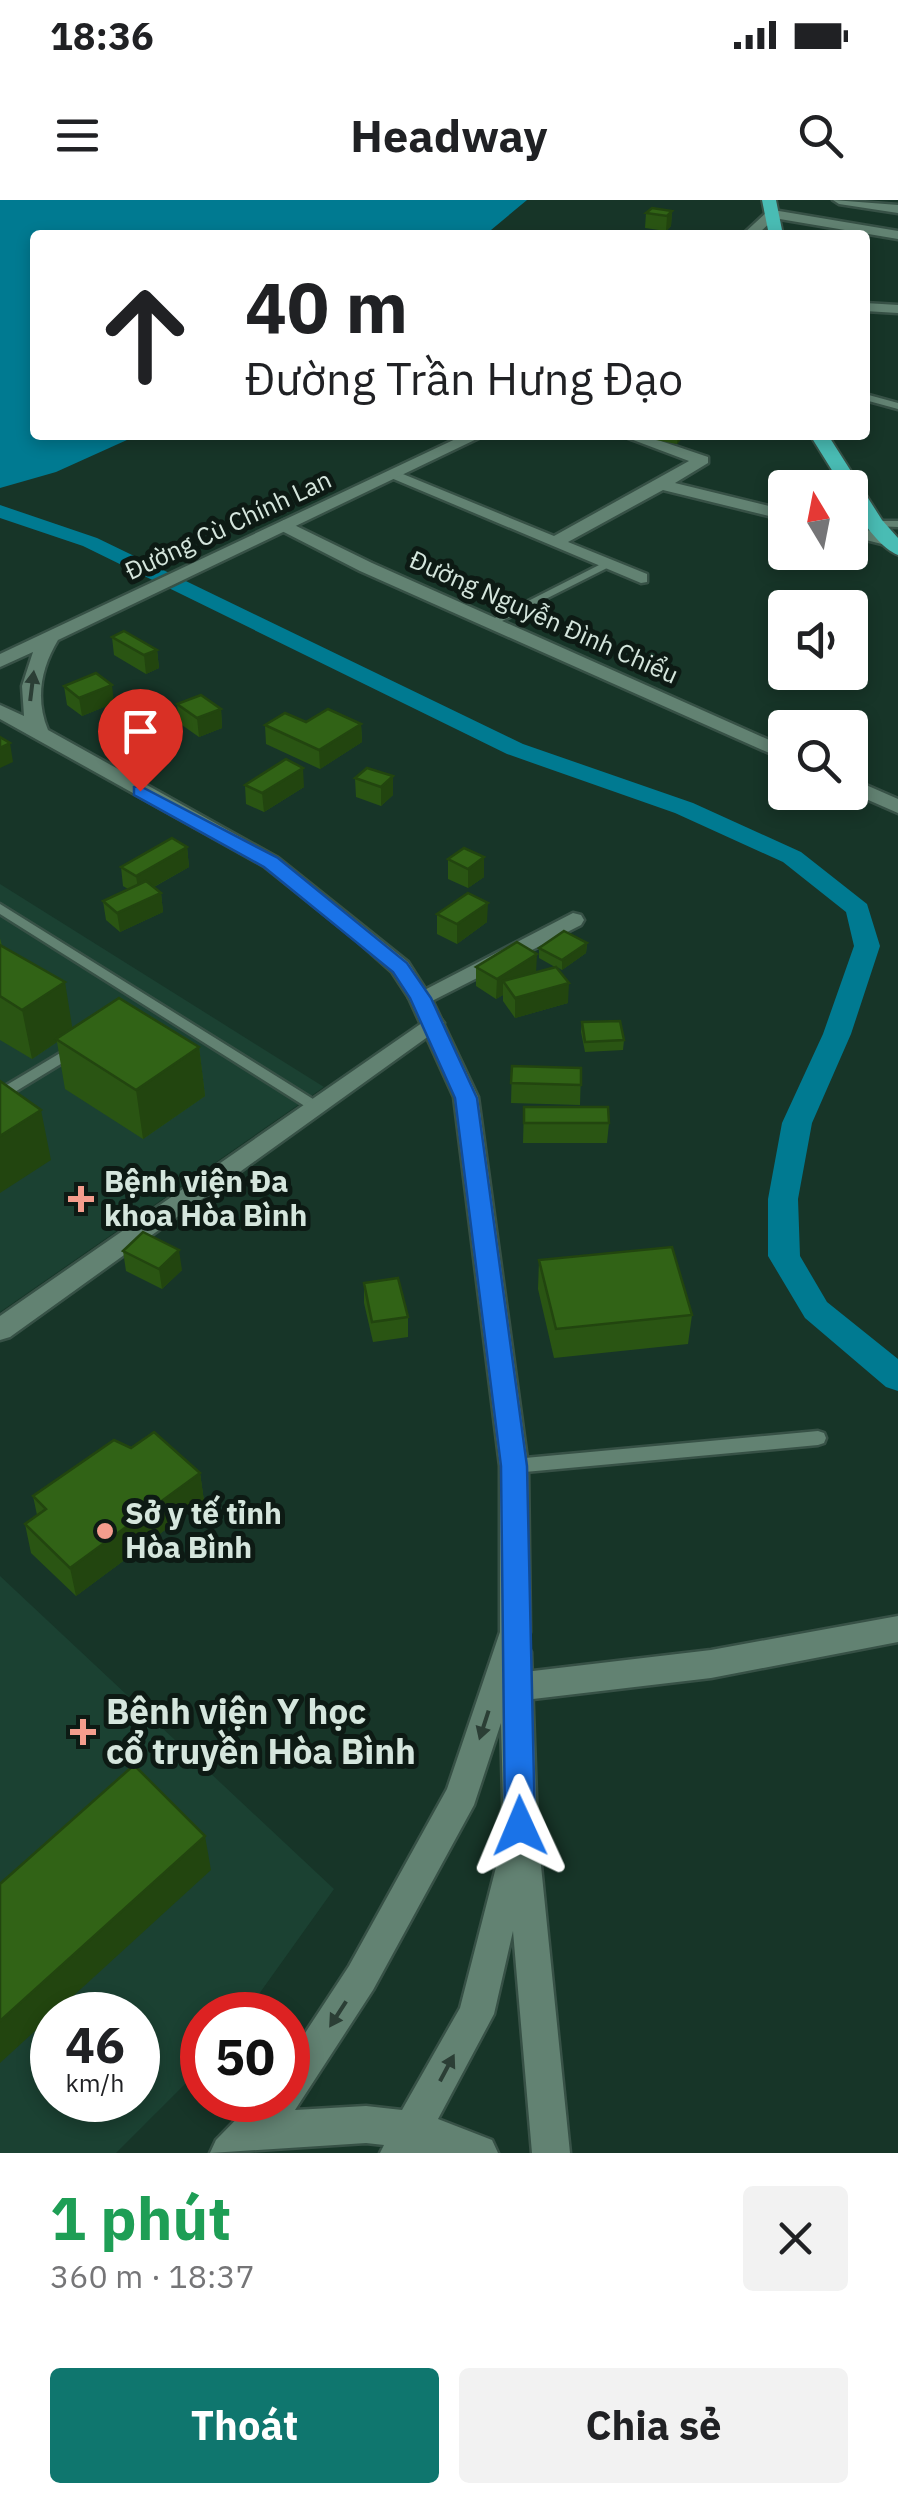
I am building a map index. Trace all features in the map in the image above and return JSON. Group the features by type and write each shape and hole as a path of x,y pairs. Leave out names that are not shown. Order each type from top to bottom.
{"highway":[{"path":"822,440 876,523 895,538"}],"main road":[{"path":"839,200 898,209"},
{"path":"753,230 771,207 898,235"},
{"path":"870,307 898,309"},
{"name":"Đường Cù Chính Lan","path":"0,661 466,440"},
{"path":"555,542 702,460 643,440"},
{"path":"392,474 640,578"},
{"path":"661,485 768,512"},
{"name":"Đường Nguyễn Đình Chiểu","path":"284,525 366,568 768,747"},
{"path":"868,534 895,538"},
{"path":"0,642 51,637"},
{"path":"42,737 31,712 30,687 36,662 51,637"},
{"path":"0,712 271,862 376,945 400,967 420,998 466,1098 514,1466 520,1826 551,2153"},
{"path":"0,728 42,737"},
{"path":"868,792 898,805"},
{"path":"420,998 574,920"},
{"path":"0,1330 432,1023"},
{"path":"516,1687 711,1664 898,1629"},
{"path":"310,2057 361,1978 462,1794 514,1632"},
{"path":"407,2140 476,2014 520,1826"},
{"path":"239,2144 260,2122"},
{"path":"239,2144 328,2124 479,2153"}],"lane":[{"path":"870,398 898,406"},
{"path":"492,622 607,564"},
{"path":"0,908 316,1108"},
{"path":"134,1013 150,1002"},
{"path":"0,1096 84,1044"},
{"path":"514,1466 818,1438"}],"shaded area":[{"name":"Bệnh viện Đa khoa Hòa Bình","path":"0,884 324,1087 0,1312"},
{"name":"Bệnh viện Y học cổ truyền Hòa Bình","path":"0,1576 334,1889 260,1992 180,1992 180,2089 160,2109 160,1992 30,1992 30,2122 147,2122 116,2153 0,2153"}],"water":[{"path":"0,200 527,200 491,230 30,230 30,440 127,440 56,472 0,488"}],"building":[{"path":"652,208 672,211 667,216 646,213"},
{"path":"124,631 157,650 144,655 112,637"},
{"path":"96,673 112,685 79,698 64,686"},
{"path":"201,695 221,709 197,718 177,704"},
{"path":"328,709 361,724 319,750 265,725 285,713 306,722"},
{"path":"135,715 158,729 142,737 118,724"},
{"path":"286,759 303,768 262,793 245,785"},
{"path":"367,768 393,776 381,787 355,778"},
{"path":"172,838 187,847 136,876 121,867"},
{"path":"464,848 484,857 468,869 448,859"},
{"path":"146,881 161,893 117,913 103,901"},
{"path":"468,893 488,903 457,924 437,914"},
{"path":"564,931 587,943 562,960 539,948"},
{"path":"517,942 537,954 497,979 476,967"},
{"path":"0,945 65,982 22,1010 0,996"},
{"path":"556,967 569,983 515,998 503,981"},
{"path":"119,998 199,1047 136,1090 56,1039"},
{"path":"620,1021 624,1040 585,1042 582,1022"},
{"path":"512,1066 581,1068 581,1085 511,1083"},
{"path":"0,1081 41,1110 0,1136"},
{"path":"524,1107 608,1107 609,1123 524,1123"},
{"path":"143,1232 179,1250 159,1269 123,1251"},
{"path":"672,1247 692,1315 556,1329 539,1260"},
{"path":"398,1278 408,1317 372,1322 364,1283"},
{"path":"154,1432 200,1473 70,1568 25,1524 46,1509 33,1496 114,1440 131,1448"},
{"path":"134,1765 205,1836 0,2021 0,1884"}],"waterway":[{"path":"0,511 90,542 515,749 684,808 792,857 858,909 867,946 837,1034 797,1123 783,1199 784,1256 816,1310 898,1378"}],"place":[{"name":"Bệnh viện Đa khoa Hòa Bình","path":"81,1199"},
{"name":"Sở y tế tỉnh Hòa Bình","path":"105,1531"},
{"name":"Bệnh viện Y học cổ truyền Hòa Bình","path":"83,1732"}],"route":[{"path":"140,791 271,862 400,967 448,1052 466,1098 514,1466 520,1826"}]}
